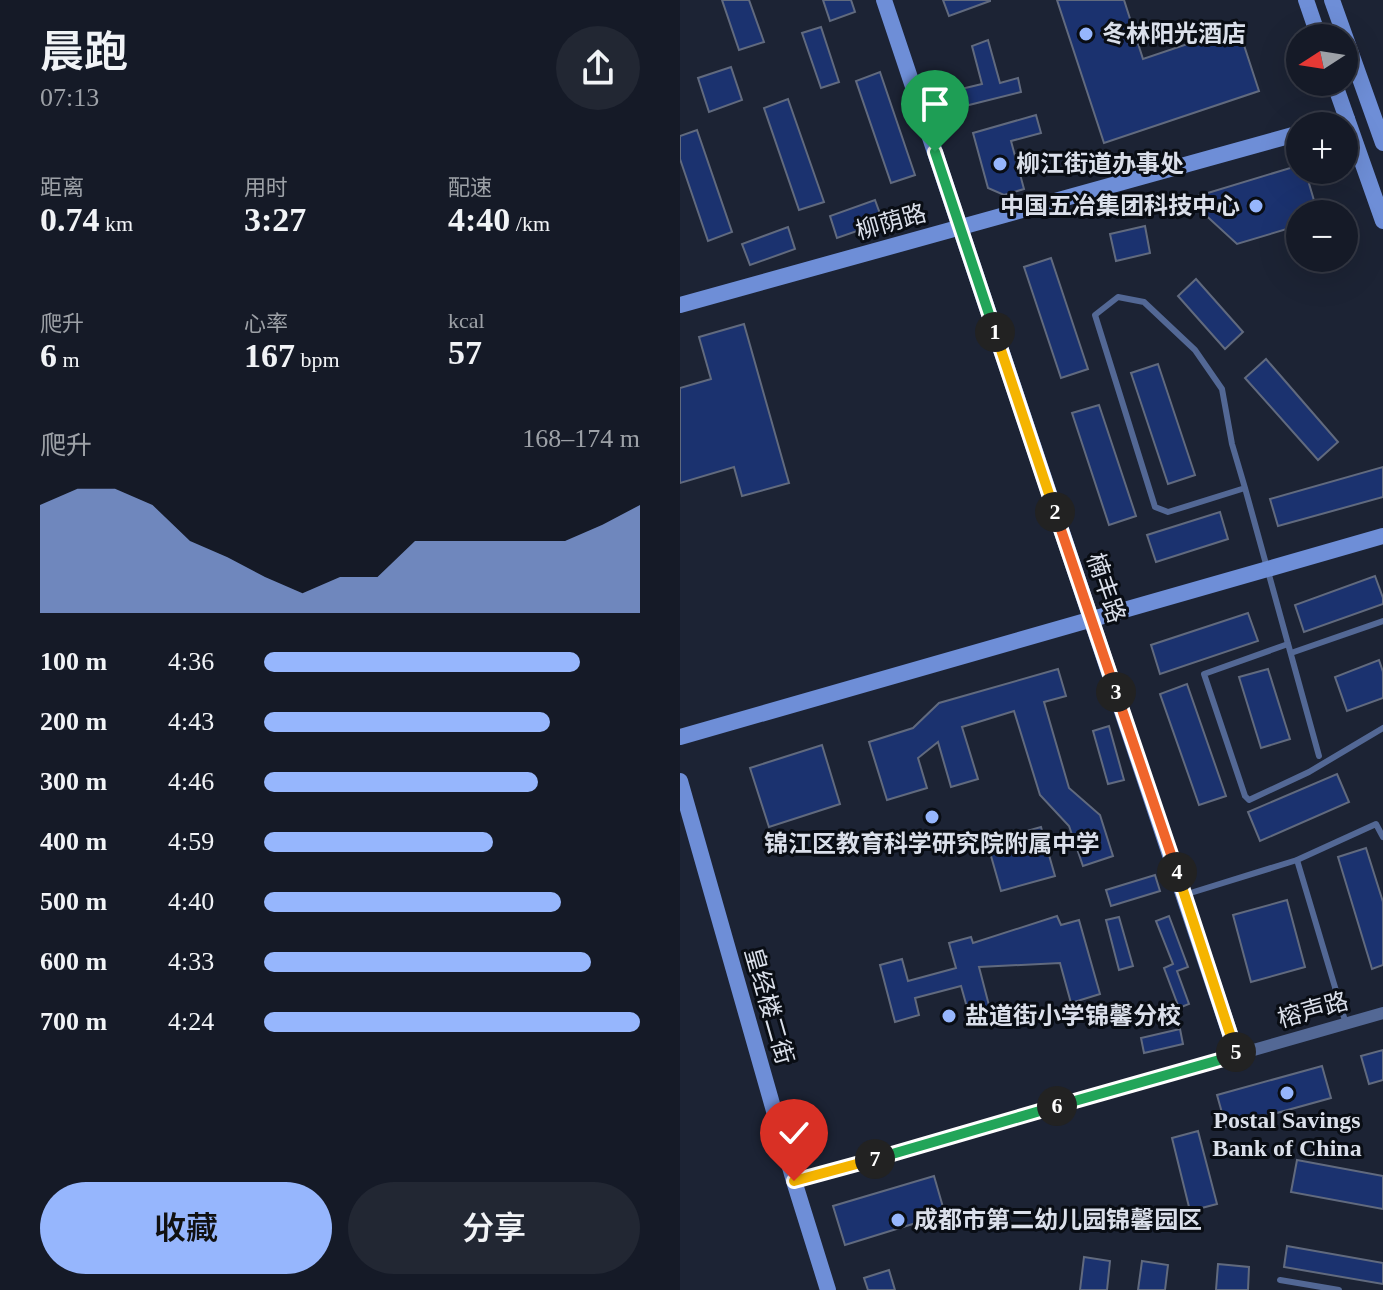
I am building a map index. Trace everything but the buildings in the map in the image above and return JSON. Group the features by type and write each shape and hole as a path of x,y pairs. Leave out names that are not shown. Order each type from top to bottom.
{"street":[{"name":"楠丰路","path":"884,0 1237,1055"},
{"path":"1306,0 1314,24"},
{"path":"1332,0 1383,143"},
{"name":"柳荫路","path":"680,305 1286,137"},
{"path":"1358,150 1383,221"},
{"path":"680,737 1383,536"},
{"name":"皇经楼二街","path":"680,781 828,1290"},
{"name":"榕声路","path":"794,1181 1383,1013"}],"lane":[{"path":"1245,488 1168,512 1155,507 1095,315 1118,297 1144,302 1195,350 1222,389 1232,444 1245,488 1319,756"},
{"path":"1291,653 1383,621"},
{"path":"1288,644 1204,674 1245,796 1249,800 1309,772 1383,728"},
{"path":"1184,895 1297,860 1380,822 1383,837"},
{"path":"1297,860 1346,1024"},
{"path":"1280,1280 1339,1290"}],"place":[{"name":"冬林阳光酒店","path":"1086,34"},
{"name":"柳江街道办事处","path":"1000,164"},
{"name":"中国五冶集团科技中心","path":"1256,206"},
{"name":"锦江区教育科学研究院附属中学","path":"932,817"},
{"name":"盐道街小学锦馨分校","path":"949,1016"},
{"name":"Postal Savings Bank of China","path":"1287,1093"},
{"name":"成都市第二幼儿园锦馨园区","path":"898,1220"}],"route":[{"path":"794,1181 1237,1055 935,152"}]}
